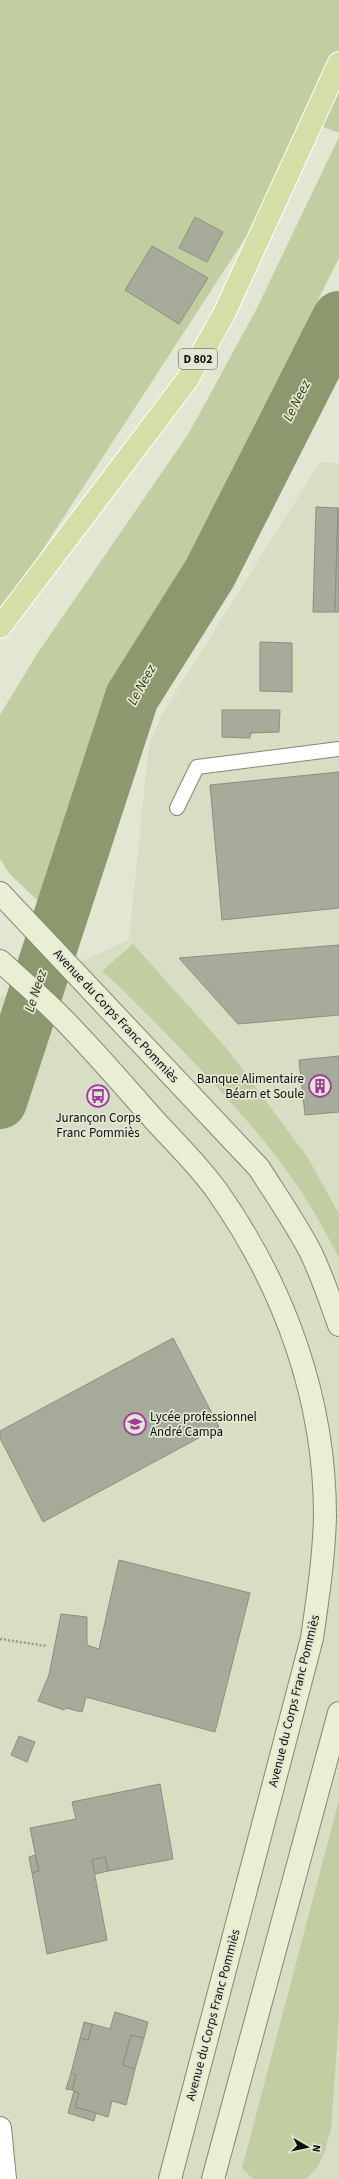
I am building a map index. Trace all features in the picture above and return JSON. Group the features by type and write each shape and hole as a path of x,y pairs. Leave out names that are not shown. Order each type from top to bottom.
{"main road":[{"name":"D 802","path":"1,627 187,380 224,314 339,63"},
{"name":"Avenue du Corps Franc Pommiès","path":"0,893 259,1168 310,1251 326,1287 339,1325"},
{"name":"Avenue du Corps Franc Pommiès","path":"0,961 58,1014 216,1190 252,1245 280,1300 299,1350 315,1413 322,1464 325,1516 322,1573 312,1638 170,2179"},
{"path":"213,2179 339,1713"}],"street":[{"path":"0,2128 5,2179"}],"lane":[{"path":"178,808 197,767 339,749"}],"path":[{"path":"0,1639 47,1646"}],"shaded area":[{"path":"0,0 339,0 339,133 310,122 257,220 0,615"},
{"path":"339,137 339,258 185,564 124,672 44,907 9,873 0,859 0,715 37,654 189,433 257,308"},
{"path":"320,462 339,463 339,2179 0,2179 0,997 129,940 149,744 164,711"},
{"path":"133,944 228,1050 308,1158 339,1214 339,1259 324,1229 307,1201 270,1148 228,1099 183,1051 102,971"},
{"path":"339,1800 339,2018 331,2129 325,2150 318,2166 307,2179 253,2179 242,2168"}],"building":[{"path":"195,217 223,232 207,262 179,248"},
{"path":"152,246 208,278 179,324 125,290"},
{"path":"316,507 338,508 335,612 313,612"},
{"path":"338,508 339,612 335,612"},
{"path":"260,642 292,643 292,692 260,691"},
{"path":"222,710 280,710 279,732 251,733 250,738 222,737"},
{"path":"339,772 339,908 222,920 210,785"},
{"path":"339,945 339,1015 238,1024 179,958"},
{"name":"Banque Alimentaire Béarn et Soule","path":"339,1056 339,1112 305,1115 299,1060"},
{"path":"173,1338 219,1427 43,1522 0,1438 0,1431"},
{"path":"119,1560 250,1593 215,1732 86,1697 82,1712 66,1708 64,1710 38,1701 49,1675 61,1614 87,1617 87,1645 99,1649"},
{"path":"19,1736 35,1742 27,1762 11,1755"},
{"path":"160,1784 173,1859 108,1871 105,1857 92,1860 107,1940 47,1954 32,1873 39,1871 30,1828 76,1819 72,1802"},
{"path":"35,1855 39,1871 32,1873 29,1857"},
{"path":"105,1857 108,1871 95,1874 92,1860"},
{"path":"115,2012 148,2022 144,2038 131,2035 123,2065 135,2069 126,2105 112,2101 108,2117 75,2107 79,2093 72,2090 76,2075 71,2073 80,2038 88,2040 92,2024 110,2029"},
{"path":"84,2022 92,2024 88,2040 80,2038"},
{"path":"131,2035 144,2038 135,2069 123,2065"},
{"path":"71,2073 76,2075 72,2090 66,2089"},
{"path":"74,2091 79,2093 75,2107 96,2113 94,2121 68,2113"}],"waterway":[{"name":"Le Neez","path":"0,1102 132,697 210,573 339,318"}],"place":[{"name":"Banque Alimentaire Béarn et Soule","path":"320,1086"},
{"name":"Jurançon Corps Franc Pommiès","path":"98,1096"},
{"name":"Lycée professionnel André Campa","path":"135,1424"}]}
